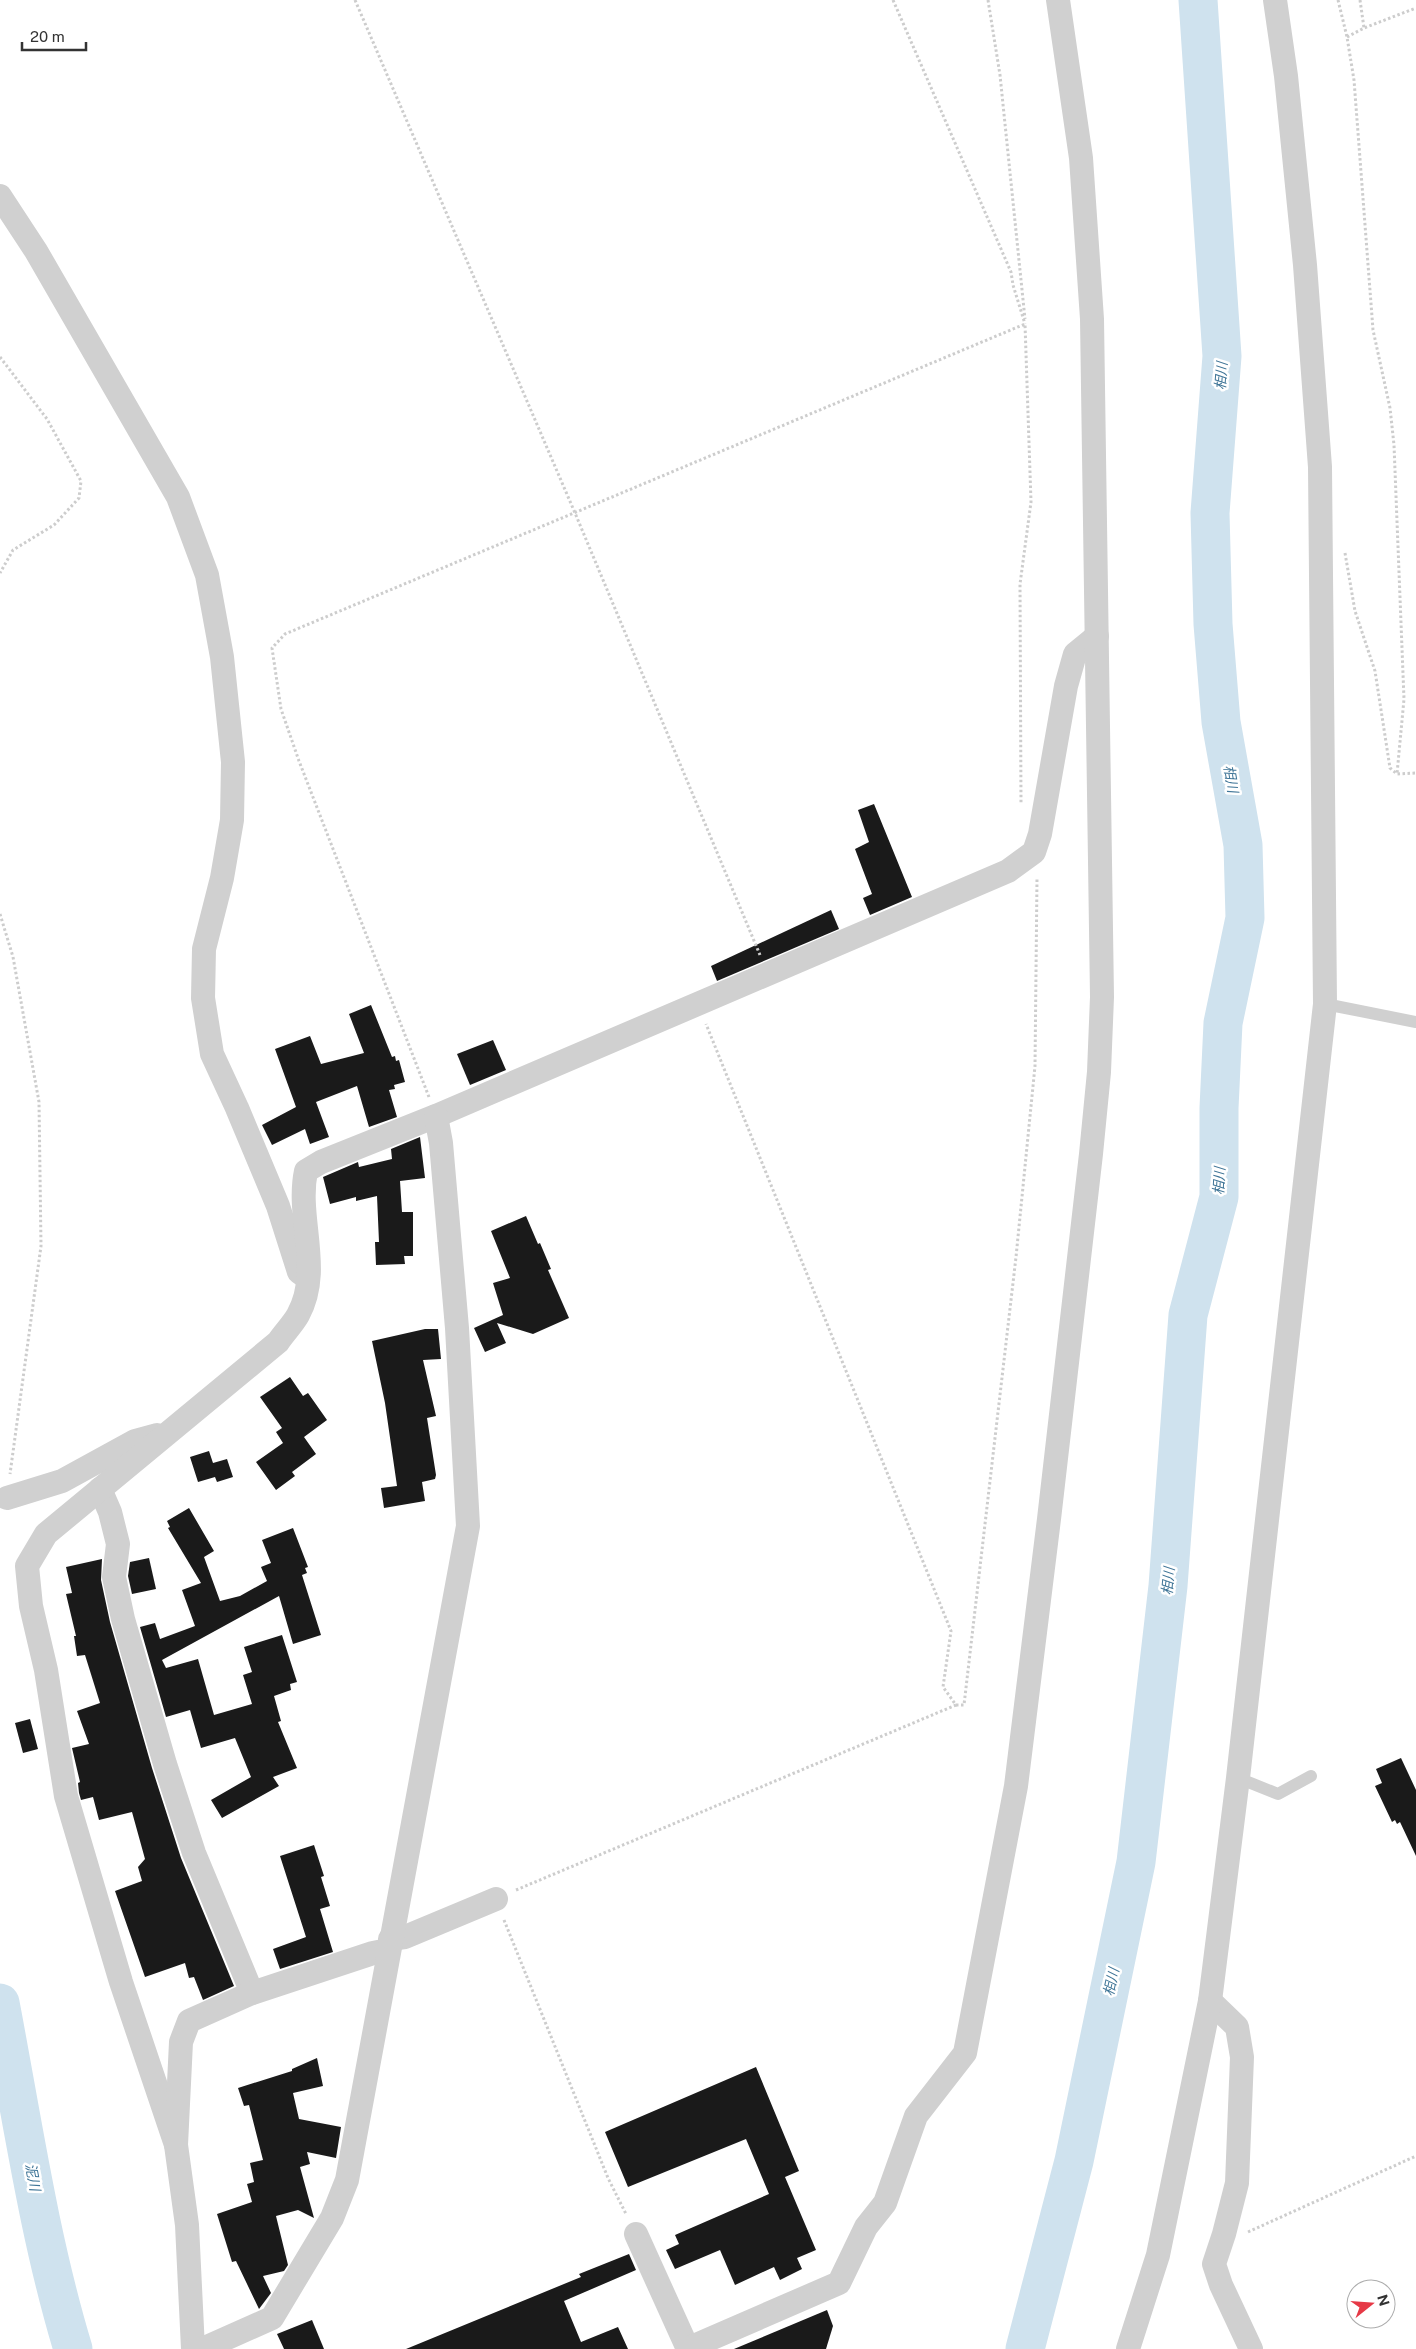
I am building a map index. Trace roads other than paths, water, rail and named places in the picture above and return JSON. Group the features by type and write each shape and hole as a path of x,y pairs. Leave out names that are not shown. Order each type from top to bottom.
{"street":[{"path":"636,2234 687,2349 839,2283 866,2227 884,2203 916,2116 965,2053 1016,1786 1050,1519 1099,1072 1102,997 1092,319 1081,158 1058,0"},
{"path":"1128,2349 1158,2255 1210,2001 1238,1778 1325,1004 1320,467 1304,256 1286,76 1274,0"},
{"path":"0,196 36,251 178,497 207,575 222,657 233,762 232,820 222,878 204,949 203,998 212,1054 278,1206 299,1272 310,1279"},
{"path":"176,2145 121,1982 66,1796 46,1670 31,1606 27,1566 46,1534 278,1342 299,1314 310,1279 302,1190 306,1171 321,1162 436,1116 698,1005 1008,870 1034,852 1040,834 1066,686 1075,654 1097,636"},
{"path":"436,1116 441,1142 457,1328 468,1526 389,1945 346,2180 332,2218 272,2318 207,2347 194,2349 187,2225 176,2145 181,2042 189,2021 252,1993 373,1953 389,1945 405,1937 496,1899"},
{"path":"7,1498 62,1481 135,1441 173,1430"},
{"path":"100,1489 110,1512 118,1544 114,1577 165,1764 194,1853 252,1993"},
{"path":"1210,2001 1237,2027 1242,2057 1237,2183 1214,2264 1221,2285 1251,2349"}],"lane":[{"path":"1325,1004 1416,1022"},
{"path":"1238,1778 1278,1794 1311,1776"}],"waterway":[{"name":"相川","path":"1025,2349 1074,2161 1136,1862 1168,1586 1188,1315 1219,1197 1219,1108 1223,1023 1245,918 1243,845 1221,722 1213,624 1210,513 1222,356 1198,0"},
{"name":"泥川","path":"0,2003 50,2264 73,2349"}]}
